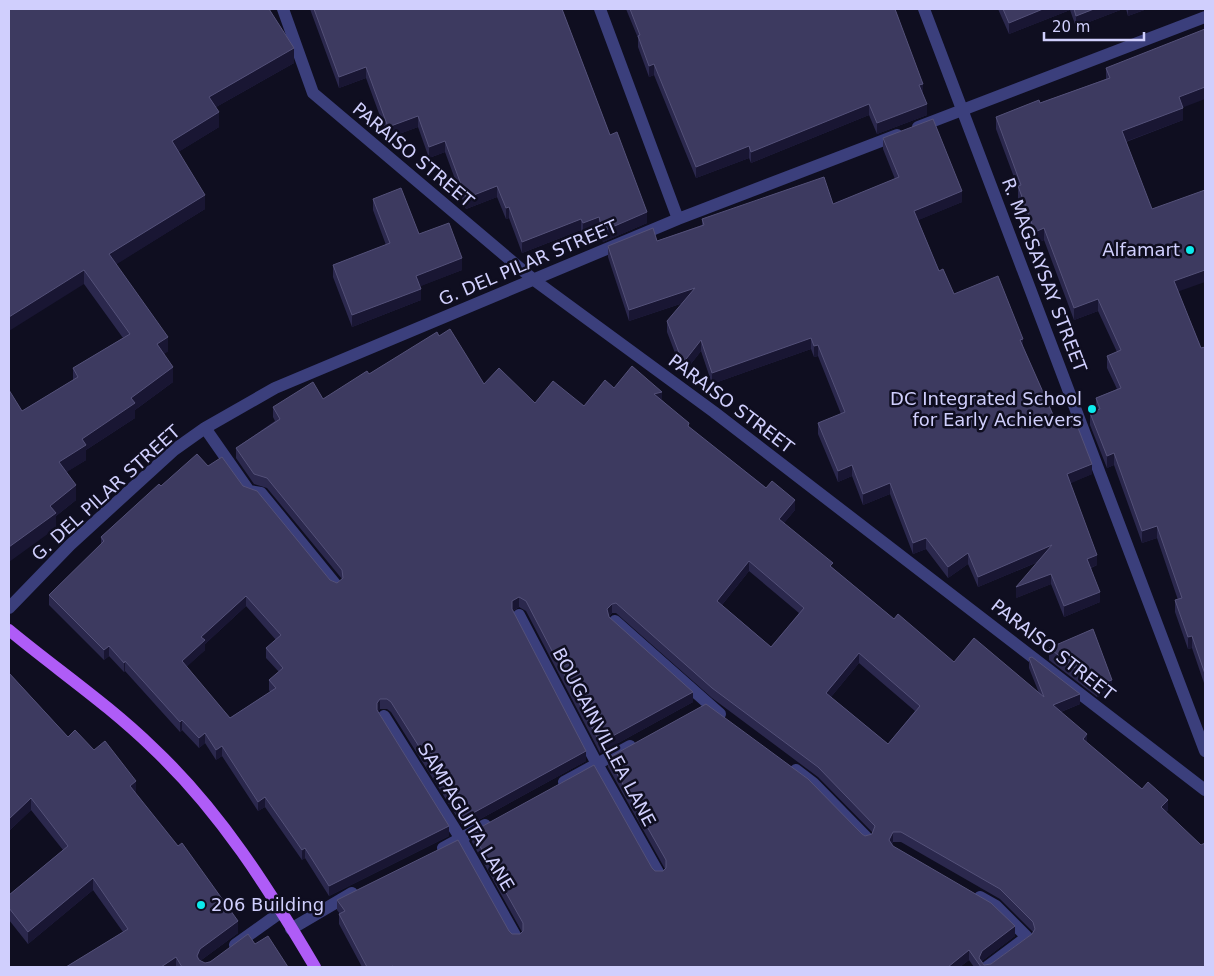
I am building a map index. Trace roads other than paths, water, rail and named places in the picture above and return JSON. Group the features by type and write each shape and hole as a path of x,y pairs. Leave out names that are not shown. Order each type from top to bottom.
{"main road":[{"path":"9,630 139,736 184,779 222,825 281,912 314,967"}],"street":[{"name":"PARAISO STREET","path":"283,9 313,93 534,280 714,412 1205,790"},
{"path":"600,9 678,219"},
{"name":"R. MAGSAYSAY STREET","path":"924,9 1205,751"},
{"name":"G. DEL PILAR STREET","path":"9,608 70,545 174,450 205,428 275,388 678,219 1205,17"},
{"path":"205,428 249,491 261,493 336,585"},
{"name":"BOUGAINVILLEA LANE","path":"519,615 597,764 659,874"},
{"path":"614,621 702,706 729,721"},
{"name":"SAMPAGUITA LANE","path":"384,716 461,839 516,937"},
{"path":"554,787 639,741"},
{"path":"782,760 813,783 867,838"},
{"path":"428,856 495,820"},
{"path":"292,929 336,901 361,889"},
{"path":"971,892 996,906 1027,937 987,967"},
{"path":"228,951 281,912"}],"place":[{"name":"Alfamart","path":"1190,250"},
{"name":"DC Integrated School for Early Achievers","path":"1092,409"},
{"name":"206 Building","path":"201,905"}]}
